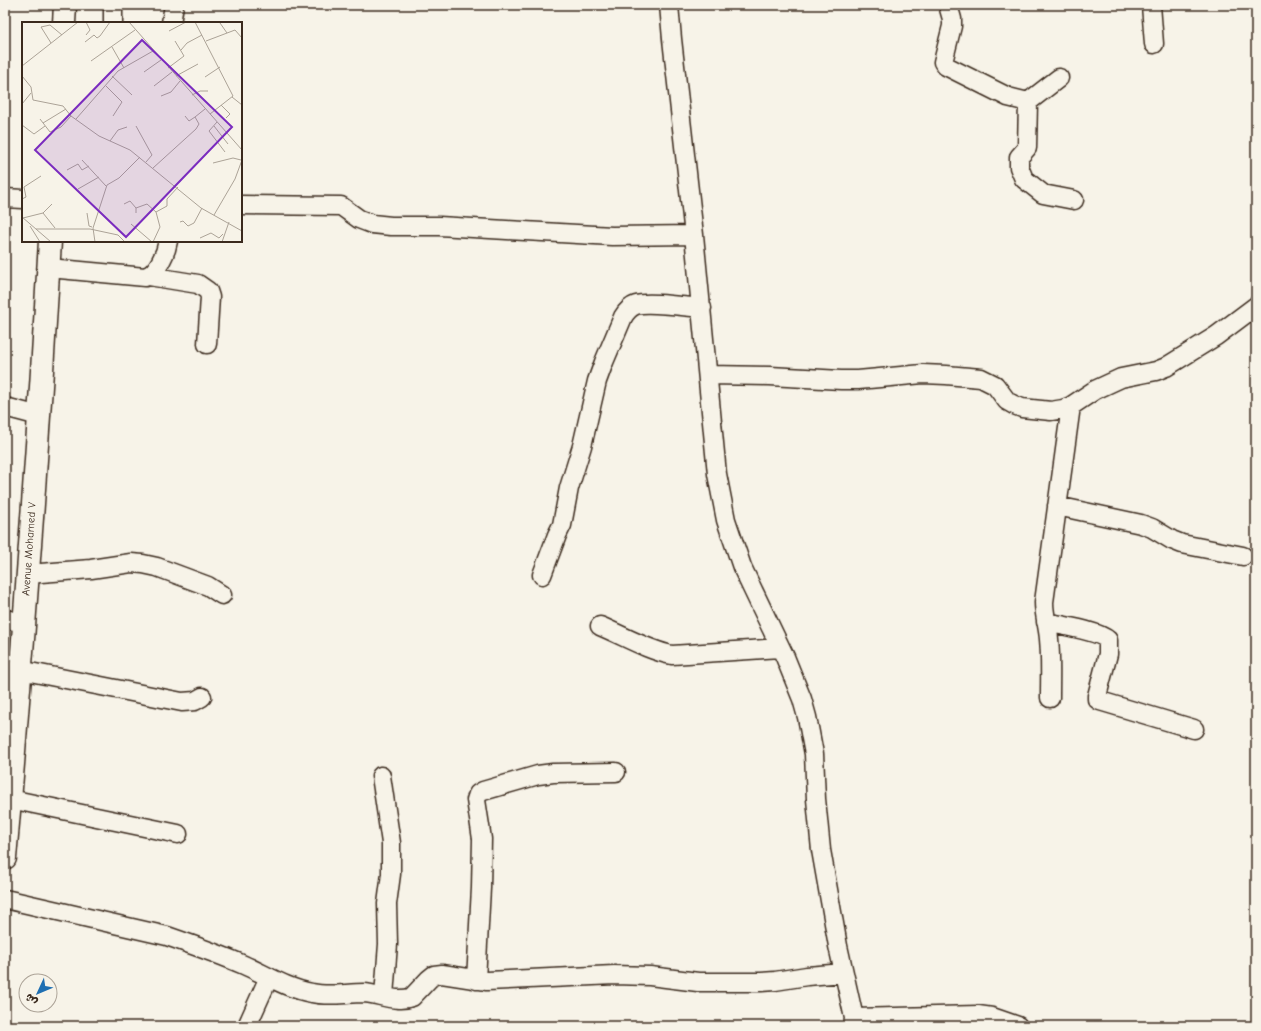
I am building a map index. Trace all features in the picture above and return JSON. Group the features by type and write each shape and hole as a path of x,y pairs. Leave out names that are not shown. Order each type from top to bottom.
{"main road":[{"path":"64,22 65,5"},
{"name":"Avenue Mohamed V","path":"5,858 10,799 11,711 20,670 14,621 28,574 40,416 50,242"}],"street":[{"path":"113,5 113,22"},
{"path":"171,22 174,5"},
{"path":"669,5 702,308 717,474 726,520 742,567 802,699 811,737 821,850 838,946 854,1022 978,1015 992,1017 1018,1026"},
{"path":"948,5 952,26 943,62 944,64 1008,97 1028,102"},
{"path":"1151,5 1154,44"},
{"path":"1028,102 1059,78"},
{"path":"1028,102 1027,148 1019,157 1019,167 1024,179 1044,194 1074,200"},
{"path":"5,198 22,199"},
{"path":"242,205 341,206 359,219 372,224 391,226 439,226 612,236 694,235"},
{"path":"149,276 153,273 166,252 168,242"},
{"path":"48,268 145,277 149,276 198,284 208,291 210,297 207,344"},
{"path":"542,575 562,525 569,488 582,446 597,382 622,317 630,308 636,305 648,304 702,308"},
{"path":"708,375 770,376 841,380 858,380 923,374 981,378 994,385 1007,401 1022,408 1051,411 1071,406 1106,385 1121,378 1156,371 1171,364 1216,336 1256,306"},
{"path":"1050,698 1050,650 1044,613 1044,602 1071,406"},
{"path":"5,407 40,416"},
{"path":"1057,506 1141,524 1152,528 1182,544 1243,556"},
{"path":"28,574 91,569 131,563 143,564 158,567 177,576 208,586 222,596"},
{"path":"1046,622 1088,632 1105,637 1108,640 1108,654 1097,699 1194,729"},
{"path":"600,626 640,645 672,655 780,648"},
{"path":"20,670 182,702 195,701 202,698"},
{"path":"476,980 482,839 476,800 478,794 483,790 553,772 616,772"},
{"path":"380,776 391,843 391,874 387,904 388,944 384,996"},
{"path":"10,799 178,834"},
{"path":"5,899 166,936 209,951 288,986 312,994 331,995 364,993 402,999 412,998 434,975 442,974 486,982 614,975 650,976 698,982 760,982 844,973"},
{"path":"247,1026 269,977"}]}
